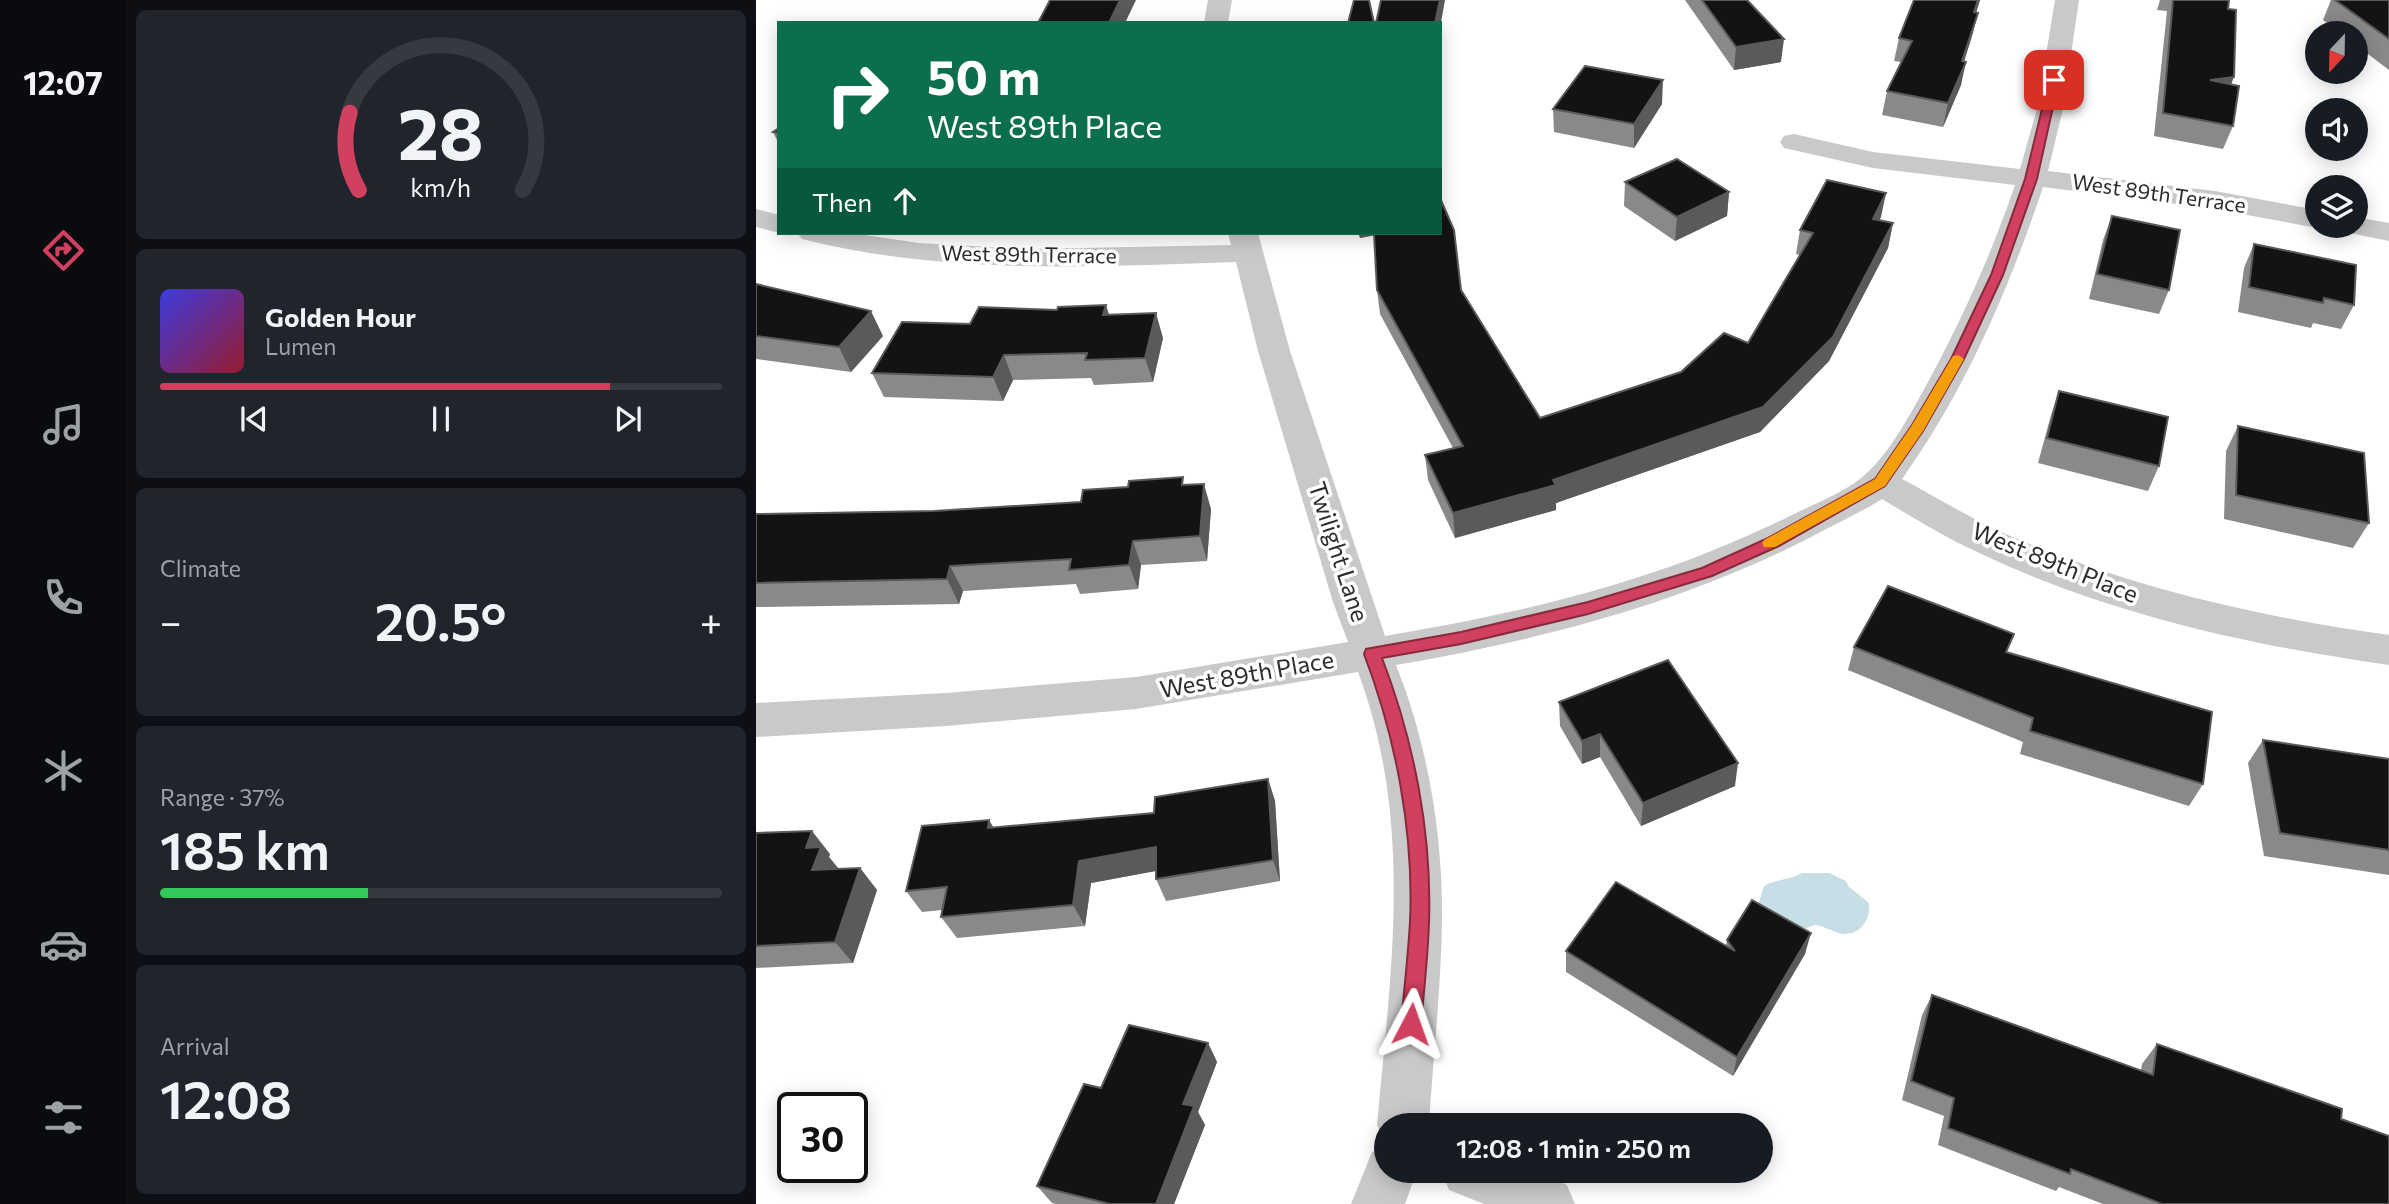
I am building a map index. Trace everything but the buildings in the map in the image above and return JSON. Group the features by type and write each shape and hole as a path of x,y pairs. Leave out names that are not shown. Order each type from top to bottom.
{"street":[{"path":"1216,21 1220,0"},
{"path":"1880,482 1918,427 1957,359 1997,275 2031,179 2050,107 2067,0"},
{"name":"West 89th Terrace","path":"1794,142 1873,160 2031,179 2072,181 2215,200 2305,217"},
{"path":"756,218 777,223"},
{"path":"2368,228 2389,232"},
{"name":"West 89th Terrace","path":"822,235 889,248 972,257 1061,259 1245,243"},
{"name":"Twilight Lane","path":"1245,243 1274,351 1348,589 1392,707 1415,823 1419,921 1404,1113"},
{"name":"West 89th Place","path":"756,720 908,713 1140,692 1461,638 1588,608 1707,572 1774,542 1880,482 2001,548 2152,602 2262,630 2389,650"},
{"path":"1378,1204 1386,1183"},
{"path":"1497,1183 1548,1204"}],"water":[{"path":"1802,873 1829,873 1846,881 1848,886 1869,903 1864,925 1849,934 1815,925 1795,932 1757,909 1764,886"}],"slow traffic":[{"path":"1770,543 1880,482 1918,427 1958,359"}],"route":[{"path":"1411,1024 1419,921 1415,823 1392,707 1372,654 1461,638 1588,608 1707,572 1774,542 1880,482 1918,427 1957,359 1997,275 2031,179 2050,107 2054,80"}]}
